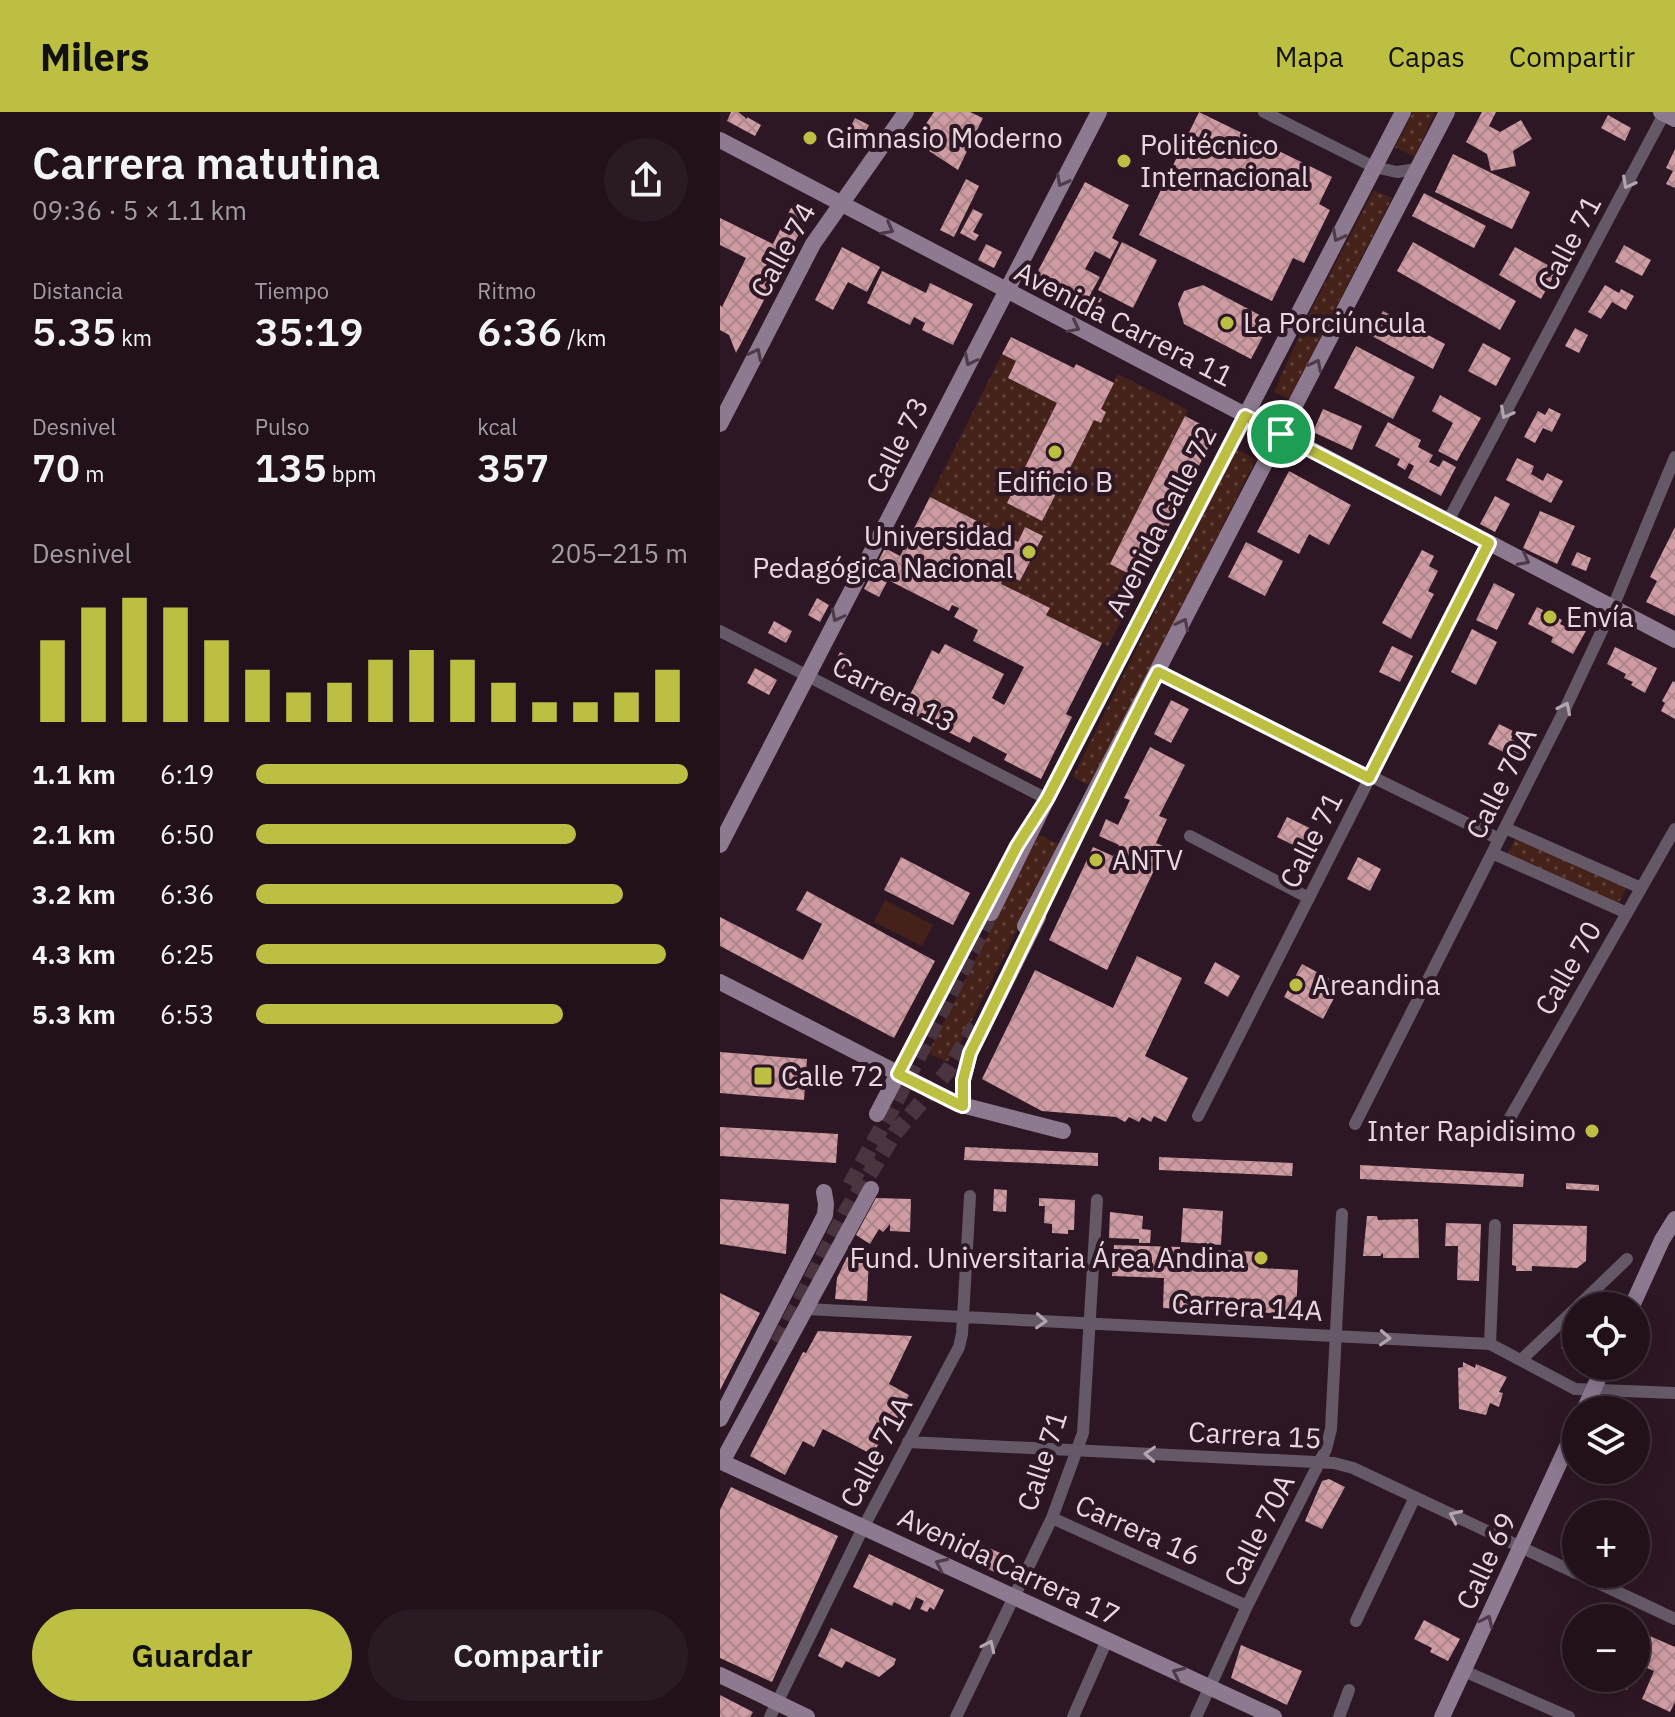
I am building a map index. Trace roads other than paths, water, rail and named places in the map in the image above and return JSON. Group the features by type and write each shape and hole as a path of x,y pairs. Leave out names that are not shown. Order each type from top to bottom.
{"main road":[{"name":"Calle 74","path":"720,424 813,244 906,112"},
{"name":"Calle 73","path":"720,845 1099,112"},
{"name":"Avenida Calle 72","path":"991,913 1403,112"},
{"path":"1025,926 1447,112"},
{"name":"Avenida Carrera 11","path":"720,140 1675,640"},
{"path":"877,1114 1017,846 1047,799"},
{"path":"963,1106 963,1080 970,1053 1064,865 1083,817"},
{"path":"720,982 963,1106 1063,1131"},
{"path":"721,1464 871,1189"},
{"path":"720,1419 825,1215 824,1192"},
{"path":"1638,1292 1667,1229 1675,1219"},
{"path":"720,1429 773,1340 721,1464"},
{"path":"1591,1396 1598,1380"},
{"name":"Calle 69","path":"1442,1717 1562,1458"},
{"name":"Avenida Carrera 17","path":"721,1464 1274,1717"},
{"path":"720,1675 773,1710 807,1717"}],"street":[{"path":"1264,112 1374,167 1397,172 1417,169"},
{"name":"Calle 71","path":"1448,521 1667,115"},
{"name":"Calle 70A","path":"1355,1124 1564,711 1613,607 1674,463"},
{"name":"Calle 71","path":"1198,1116 1489,543"},
{"name":"Carrera 13","path":"720,631 1047,799"},
{"path":"1158,672 1369,778 1641,888"},
{"name":"Calle 70","path":"1503,1130 1675,829"},
{"path":"1190,836 1309,898"},
{"path":"1492,853 1627,913"},
{"name":"Calle 71A","path":"773,1710 863,1528 959,1347 970,1196"},
{"name":"Calle 71","path":"956,1717 1052,1518 1083,1433 1097,1200"},
{"name":"Calle 70A","path":"1196,1717 1247,1606 1321,1461 1331,1429 1342,1214"},
{"path":"1490,1344 1495,1225"},
{"path":"1593,1292 1627,1259"},
{"name":"Carrera 14A","path":"806,1309 1490,1344 1567,1386 1593,1391 1675,1393"},
{"path":"1521,1360 1562,1321"},
{"name":"Carrera 15","path":"908,1442 1321,1461 1353,1468 1562,1566"},
{"path":"1356,1621 1415,1497"},
{"name":"Carrera 16","path":"1052,1518 1247,1606"},
{"name":"Carrera 15","path":"1610,1588 1675,1619"},
{"path":"1073,1717 1107,1640"},
{"path":"1464,1671 1569,1717"},
{"path":"1339,1717 1349,1690"}],"tunnel":[{"path":"850,1185 991,913"},
{"path":"778,1343 847,1210 895,1133 947,1072 975,1026"}],"place":[{"name":"Gimnasio Moderno","path":"810,138"},
{"name":"Politécnico Internacional","path":"1124,161"},
{"name":"La Porciúncula","path":"1227,323"},
{"name":"Edificio B","path":"1055,452"},
{"name":"Universidad Pedagógica Nacional","path":"1029,552"},
{"name":"Envía","path":"1550,617"},
{"name":"ANTV","path":"1096,860"},
{"name":"Areandina","path":"1296,985"},
{"name":"Calle 72","path":"763,1076"},
{"name":"Inter Rapidisimo","path":"1592,1131"},
{"name":"Fund. Universitaria Área Andina","path":"1261,1258"}]}
